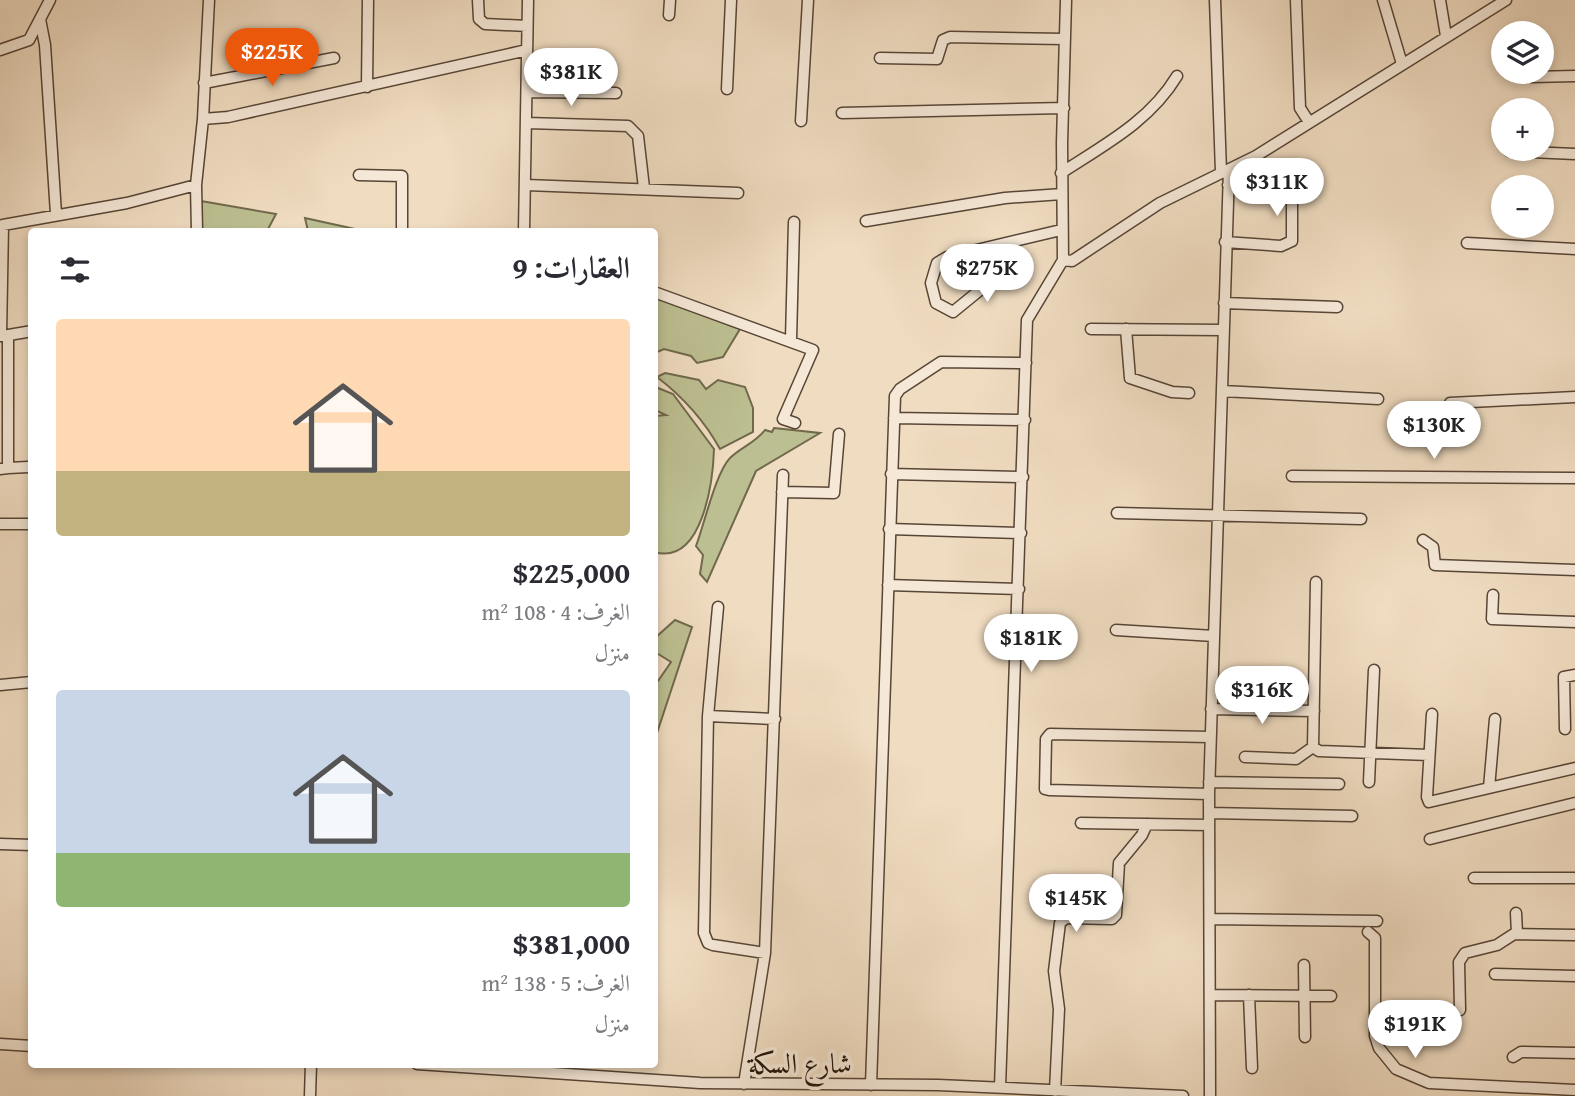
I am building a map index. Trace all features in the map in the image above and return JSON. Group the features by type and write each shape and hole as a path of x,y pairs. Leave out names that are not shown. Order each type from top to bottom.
{"street":[{"path":"0,50 29,40 50,0"},
{"path":"197,228 196,185 203,119 209,0"},
{"path":"367,87 368,0"},
{"path":"478,0 479,19 485,24 527,26"},
{"path":"524,228 528,0"},
{"path":"669,15 670,0"},
{"path":"727,89 731,0"},
{"path":"801,121 808,0"},
{"path":"1000,1087 1027,320 1063,260 1061,173 1066,0"},
{"path":"1210,1096 1209,782 1228,185 1214,0"},
{"path":"1296,0 1300,107 1309,122"},
{"path":"1383,0 1402,64"},
{"path":"1440,0 1446,36"},
{"path":"1063,260 1072,261 1160,203 1225,172 1506,0"},
{"path":"40,19 45,45 56,214"},
{"path":"880,58 937,59 941,54 943,40 950,37 1065,39"},
{"path":"203,119 228,117 527,50"},
{"path":"204,83 334,58"},
{"path":"1061,173 1127,131 1165,96 1177,76"},
{"path":"1554,76 1575,76"},
{"path":"527,92 616,93"},
{"path":"842,113 1064,108"},
{"path":"527,123 628,126 638,136 643,188"},
{"path":"1554,153 1575,154"},
{"path":"359,175 402,176 402,228"},
{"path":"28,467 4,468 2,228 10,222 127,203 196,185"},
{"path":"526,185 738,193"},
{"path":"1225,242 1281,246 1292,242 1292,195 1228,185"},
{"path":"866,221 1005,198 1062,194"},
{"path":"791,340 794,222"},
{"path":"986,249 980,290 953,312 936,303 931,283 936,263 947,257 1061,230"},
{"path":"1467,243 1575,249"},
{"path":"658,294 813,350 783,419 795,423"},
{"path":"1224,303 1337,307"},
{"path":"1091,329 1223,330"},
{"path":"1126,329 1130,378 1172,392 1189,393"},
{"path":"3,336 28,332"},
{"path":"870,1085 891,474 897,392 941,362 1026,363"},
{"path":"1222,391 1378,400"},
{"path":"1450,403 1575,397"},
{"path":"894,418 1025,420"},
{"path":"782,492 834,493 839,435"},
{"path":"891,474 1023,477"},
{"path":"744,1084 765,953 783,475"},
{"path":"1292,475 1575,478"},
{"path":"1117,513 1361,519"},
{"path":"0,524 28,524"},
{"path":"889,529 1021,533"},
{"path":"1423,540 1433,547 1435,565 1575,570"},
{"path":"1313,747 1315,582"},
{"path":"888,585 1019,589"},
{"path":"1493,595 1492,620 1575,622"},
{"path":"718,607 708,716 705,938 713,945 765,953"},
{"path":"1116,630 1214,636"},
{"path":"1369,782 1374,670"},
{"path":"1565,729 1563,677 1575,675"},
{"path":"0,685 28,682"},
{"path":"1212,709 1314,711"},
{"path":"1432,714 1427,797 1429,802 1575,768"},
{"path":"708,716 775,719"},
{"path":"1489,788 1495,719"},
{"path":"1209,794 1049,790 1044,786 1046,739 1050,734 1210,737"},
{"path":"1313,747 1320,751 1429,755"},
{"path":"1245,757 1296,759 1313,747"},
{"path":"1209,782 1339,784"},
{"path":"1430,839 1575,803"},
{"path":"1209,813 1352,816"},
{"path":"1081,823 1209,825"},
{"path":"1055,1091 1059,1009 1054,971 1060,923 1066,918 1112,919 1116,915 1119,863 1142,835 1147,824"},
{"path":"0,844 28,845"},
{"path":"1474,878 1575,878"},
{"path":"1516,913 1517,934"},
{"path":"1211,919 1377,921"},
{"path":"1368,932 1375,938 1375,1039 1396,1069 1429,1083 1575,1090"},
{"path":"1460,1010 1460,958 1465,953 1497,945 1517,934 1575,935"},
{"path":"1304,965 1305,1037"},
{"path":"1495,974 1575,976"},
{"path":"1210,995 1331,996"},
{"path":"1250,995 1252,1068"},
{"path":"0,1044 28,1046"},
{"path":"1513,1057 1521,1052 1575,1053"},
{"path":"310,1096 311,1068"},
{"name":"شارع السكة","path":"512,1068 744,1084 870,1085 898,1091 1000,1087 1183,1096"}],"green space":[{"path":"201,201 276,214 269,228 200,228"},
{"path":"305,218 350,228 307,228"},
{"path":"658,298 740,329 723,357 697,363 691,356 664,349 658,352"},
{"path":"665,373 699,380 706,389 718,380 745,387 753,408 753,432 720,449 692,410 658,376"},
{"path":"658,388 673,394 714,449 711,480 702,517 694,534 684,546 671,553 658,552 658,416 666,415 658,411"},
{"path":"774,428 820,433 756,471 707,582 700,574 703,555 696,546 720,475 734,454 765,430 772,432"},
{"path":"675,620 692,627 658,730 658,681 671,662 658,654 658,635"}]}
